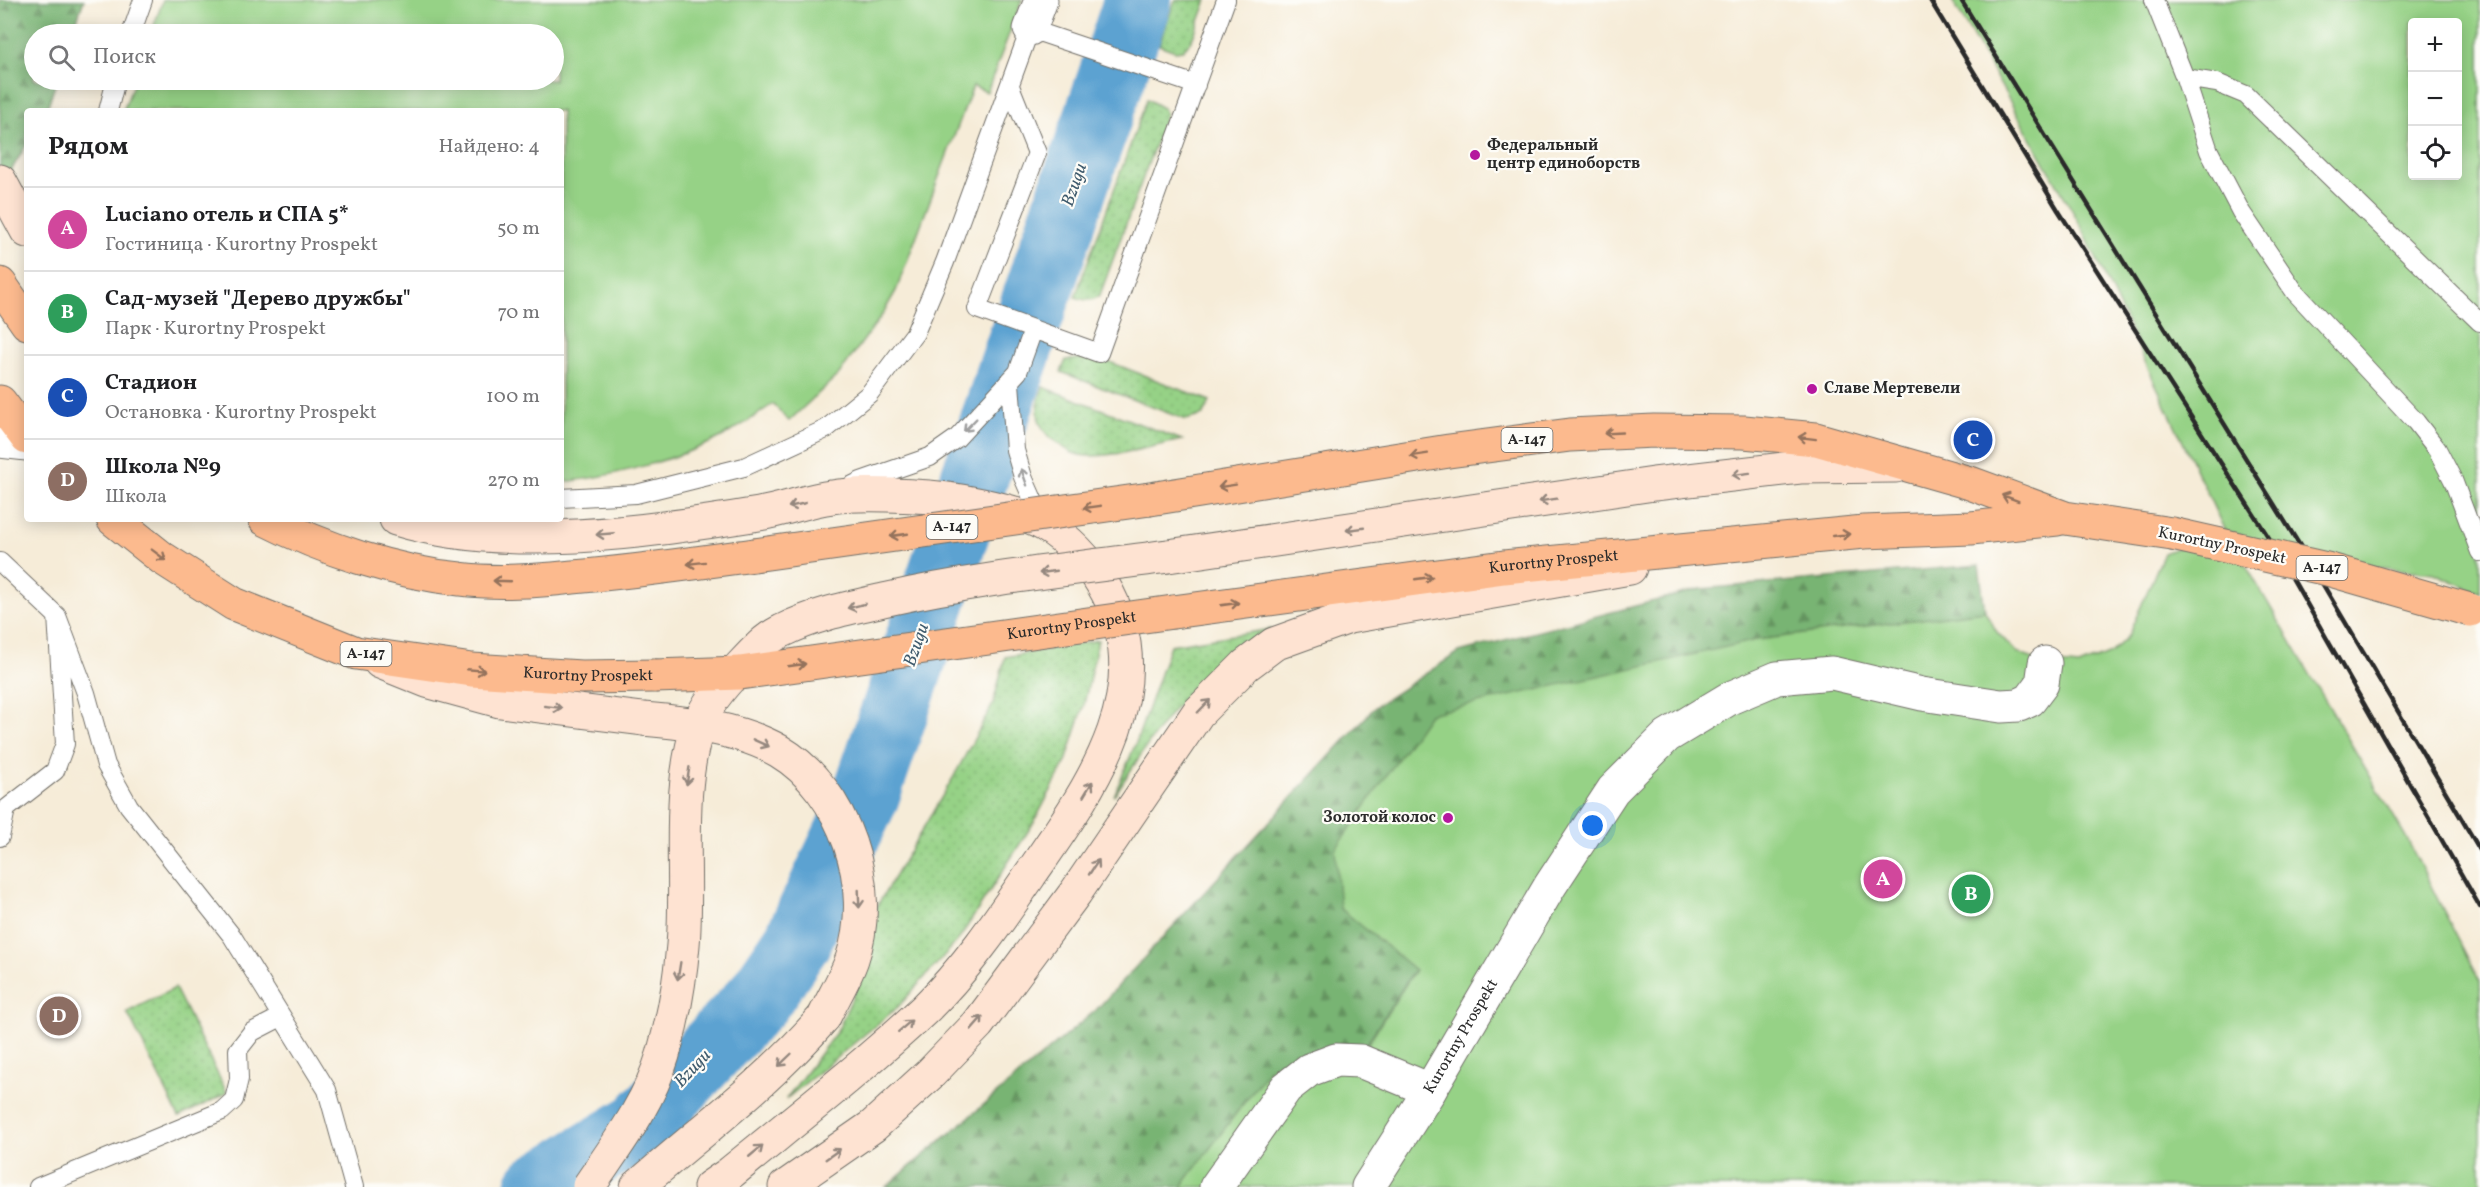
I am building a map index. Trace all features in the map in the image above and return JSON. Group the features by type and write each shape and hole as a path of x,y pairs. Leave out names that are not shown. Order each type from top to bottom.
{"main road":[{"path":"0,181 24,225"},
{"path":"0,284 24,319"},
{"path":"0,402 24,434"},
{"name":"Kurortny Prospekt","path":"272,522 348,553 409,570 460,579 525,582 754,555 1150,499 1449,451 1570,435 1654,431 1744,432 1816,439 1970,483 2065,518 2172,534 2476,606"},
{"name":"А-147","path":"589,1187 631,1128 662,1056 674,1003 683,946 687,781 692,748 700,722 722,686 755,651 780,632 849,607 942,587 1654,484 1800,467 1904,465"},
{"name":"А-147","path":"405,522 460,532 523,538 596,534 762,513 833,496 918,496 991,506 1044,525 1077,552 1097,574 1115,605 1125,660 1123,696 1113,735 1096,776 983,944 926,1008 847,1077 710,1187"},
{"name":"Kurortny Prospekt","path":"117,522 162,558 234,604 356,653 472,670 581,677 740,673 1504,567 1864,532 1971,528 2065,518"},
{"name":"А-147","path":"785,1187 873,1126 931,1073 978,1024 1076,892 1198,713 1246,665 1274,644 1349,616 1782,541"},
{"name":"А-147","path":"356,653 427,681 500,700 689,723 750,738 779,751 806,771 828,798 844,830 860,894 859,925 852,959 824,1017 799,1046 773,1070 637,1187"}],"street":[{"path":"0,441 24,444"},
{"name":"Kurortny Prospekt","path":"1368,1187 1430,1090 1472,1015 1550,886 1613,790 1667,736 1730,698 1777,678 1832,673 1922,694 2001,706 2019,705 2030,700 2042,684 2045,663"},
{"path":"1216,1187 1286,1088 1309,1070 1336,1060 1360,1061 1430,1090"}],"lane":[{"path":"135,24 143,0"},
{"path":"1010,86 1037,153 977,309 1099,353 1226,0"},
{"path":"2154,0 2185,78 2210,151 2241,213 2295,292 2416,422 2437,449 2452,480 2480,552"},
{"path":"564,498 636,494 744,467 826,429 869,394 915,333 945,262 1036,14 1074,44 1196,85"},
{"path":"2185,78 2217,83 2246,95 2480,322"},
{"path":"108,108 112,90"},
{"path":"833,496 861,481 930,456 957,438 1018,372 1034,330"},
{"path":"1010,383 1015,450 1023,477 1044,525"},
{"path":"0,562 57,616 86,693 106,765 129,806 231,936 327,1090 354,1187"},
{"path":"0,837 6,809 55,771 65,744 57,616"},
{"path":"38,1187 222,1112 234,1100 239,1079 238,1050 252,1032 281,1017"}],"green space":[{"path":"0,0 84,0 76,24 24,24 24,90 53,90 47,108 24,108 24,149 0,189"},
{"path":"163,0 1022,0 987,92 973,86 896,291 882,315 839,374 789,421 773,404 736,429 693,450 624,471 564,482 564,108 124,108 131,90 564,90 564,24 155,24"},
{"path":"1175,0 1207,0 1192,40 1183,50 1175,51 1159,45"},
{"path":"1952,0 2480,0 2480,593 2434,573 2306,560 2225,530 2406,837 2480,982 2480,1187 1181,1187 1270,1068 1298,1053 1328,1050 1361,1054 1415,970 1340,908 1335,850 1429,714 1757,640 1985,611 1997,632 2017,653 2045,663 2079,666 2111,653 2128,636 2164,553 2224,529 2081,226"},
{"path":"1147,99 1163,108 1166,115 1100,295 1091,300 1075,297"},
{"path":"1089,354 1210,401 1203,415 1186,420 1061,372 1066,360 1082,359"},
{"path":"1043,387 1182,440 1110,455 1083,456 1073,453 1050,437 1041,426 1038,407"},
{"path":"1979,565 1985,611 1757,640 1340,908 1415,969 1360,1054 1270,1068 1181,1187 886,1187 1096,1010 1376,706 1459,652 1700,589"},
{"path":"1272,629 1245,644 1222,661 1181,700 1114,796 1137,740 1170,645"},
{"path":"1098,640 1084,705 1066,762 1034,822 959,939 898,1007 786,1099 838,1030 866,966 877,906 953,778 993,704 1005,657"},
{"path":"175,988 227,1093 179,1117 127,1012"}],"waterway":[{"name":"Bzugu","path":"539,1187 641,1125 759,998 797,942 866,795 1138,0"}],"railway":[{"path":"1930,0 2058,210 2271,541 2480,907"},
{"path":"1961,0 2302,549 2480,850"}],"place":[{"name":"Федеральный центр единоборств","path":"1475,155"},
{"name":"Славе Мертевели","path":"1812,389"},
{"name":"Стадион","path":"1973,440"},
{"name":"Золотой колос","path":"1448,818"},
{"name":"Luciano отель и СПА 5*","path":"1883,879"},
{"name":"Сад-музей \"Дерево дружбы\"","path":"1971,894"},
{"name":"Школа №9","path":"59,1016"}]}
